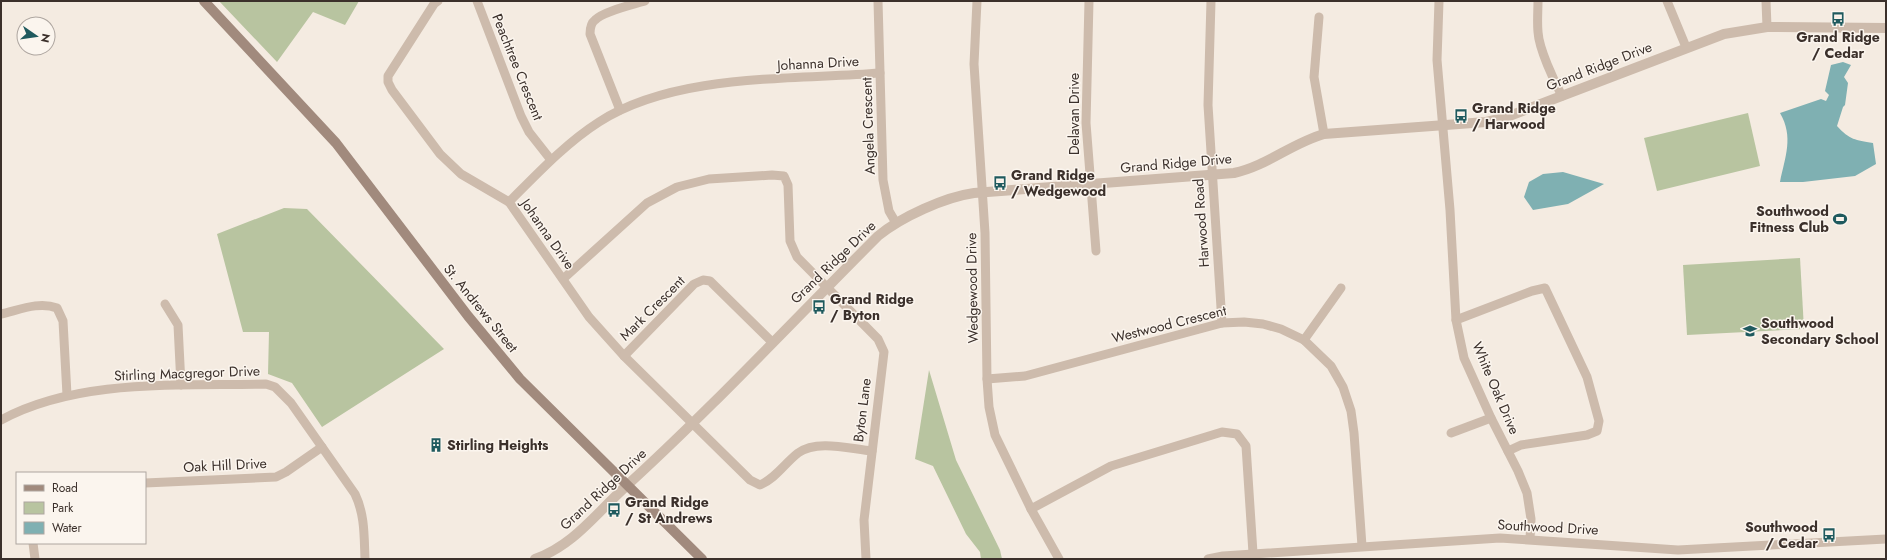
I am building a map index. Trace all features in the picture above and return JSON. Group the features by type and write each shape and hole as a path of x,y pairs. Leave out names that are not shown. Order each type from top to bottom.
{"main road":[{"name":"St. Andrews Street","path":"204,1 336,143 468,316 520,379 702,559"}],"street":[{"path":"438,1 434,4 392,69 388,76 388,82 392,90 440,154 462,174 509,202"},
{"name":"Peachtree Crescent","path":"477,1 528,132 551,160"},
{"path":"620,110 590,34 590,28 594,20 645,1"},
{"name":"Angela Crescent","path":"878,1 883,180 889,211 896,223"},
{"name":"Wedgewood Drive","path":"977,1 974,64 985,233 987,379 989,407 994,435 1031,509 1059,559"},
{"name":"Delavan Drive","path":"1089,1 1086,123 1096,251"},
{"name":"Harwood Road","path":"1211,1 1208,105 1222,323"},
{"path":"1439,1 1437,60 1443,125"},
{"path":"1538,1 1538,33 1540,41 1562,96"},
{"path":"1667,1 1686,47"},
{"path":"1766,1 1768,28"},
{"path":"1319,17 1314,77 1324,134"},
{"name":"Grand Ridge Drive","path":"535,559 566,544 691,424 878,236 896,223 954,197 983,193 1212,176 1234,173 1259,166 1305,140 1324,134 1496,120 1562,96 1686,47 1724,34 1768,28 1886,28"},
{"name":"Johanna Drive","path":"872,451 830,446 811,447 799,453 770,481 760,485 750,480 691,424 624,356 589,316 509,202 551,160 599,122 620,110 652,98 690,87 734,82 880,73"},
{"name":"White Oak Drive","path":"1443,125 1450,210 1456,320 1464,358 1527,493 1531,519 1530,539"},
{"name":"Byton Lane","path":"563,279 647,203 677,187 709,179 772,175 784,176 788,185 790,241 797,257 878,339 884,352 864,520 866,559"},
{"name":"Mark Crescent","path":"624,356 694,284 703,280 710,281 772,342"},
{"path":"1304,340 1341,288"},
{"path":"1456,320 1532,291 1545,288 1587,377 1599,421 1597,431 1587,435 1521,445 1508,450"},
{"path":"165,304 178,325 182,386"},
{"path":"1,314 38,305 49,305 57,308 63,321 67,395"},
{"name":"Westwood Crescent","path":"987,379 1025,376 1222,323 1244,322 1263,324 1281,329 1304,340 1331,366 1343,388 1351,411 1354,433 1362,546"},
{"name":"Stirling Macgregor Drive","path":"1,420 43,402 67,395 102,389 266,384 275,387 291,403 355,494 361,507 364,522 365,559"},
{"path":"1452,433 1491,418"},
{"path":"1031,509 1111,466 1222,432 1237,434 1246,446 1253,553"},
{"name":"Oak Hill Drive","path":"146,483 276,476 286,472 322,447"},
{"name":"Southwood Drive","path":"1208,559 1253,553 1500,538 1530,539 1679,554 1886,539"},
{"path":"33,544 35,559"}],"green space":[{"path":"219,1 359,1 345,25 313,12 277,62"},
{"path":"1748,113 1760,166 1657,191 1644,138"},
{"path":"284,208 307,209 444,349 322,427 292,383 268,374 269,332 243,332 217,234"},
{"path":"1800,258 1804,329 1687,335 1683,265"},
{"path":"929,370 956,460 1000,550 1002,559 981,559 980,552 966,534 933,466 915,459"}],"water":[{"path":"1843,62 1851,65 1844,77 1848,83 1845,105 1837,126 1853,139 1873,143 1876,164 1855,176 1803,182 1780,182 1786,156 1787,130 1780,113 1821,99 1826,101 1829,95 1825,91 1831,65"},
{"path":"1563,172 1604,184 1568,204 1533,210 1524,197 1529,182 1543,174"}],"place":[{"name":"Grand Ridge / Cedar","path":"1838,19"},
{"name":"Grand Ridge / Harwood","path":"1461,116"},
{"name":"Grand Ridge / Wedgewood","path":"1000,183"},
{"name":"Southwood Fitness Club","path":"1840,219"},
{"name":"Grand Ridge / Byton","path":"819,307"},
{"name":"Southwood Secondary School","path":"1750,331"},
{"name":"Stirling Heights","path":"436,445"},
{"name":"Grand Ridge / St Andrews","path":"614,510"},
{"name":"Southwood / Cedar","path":"1829,535"}]}
